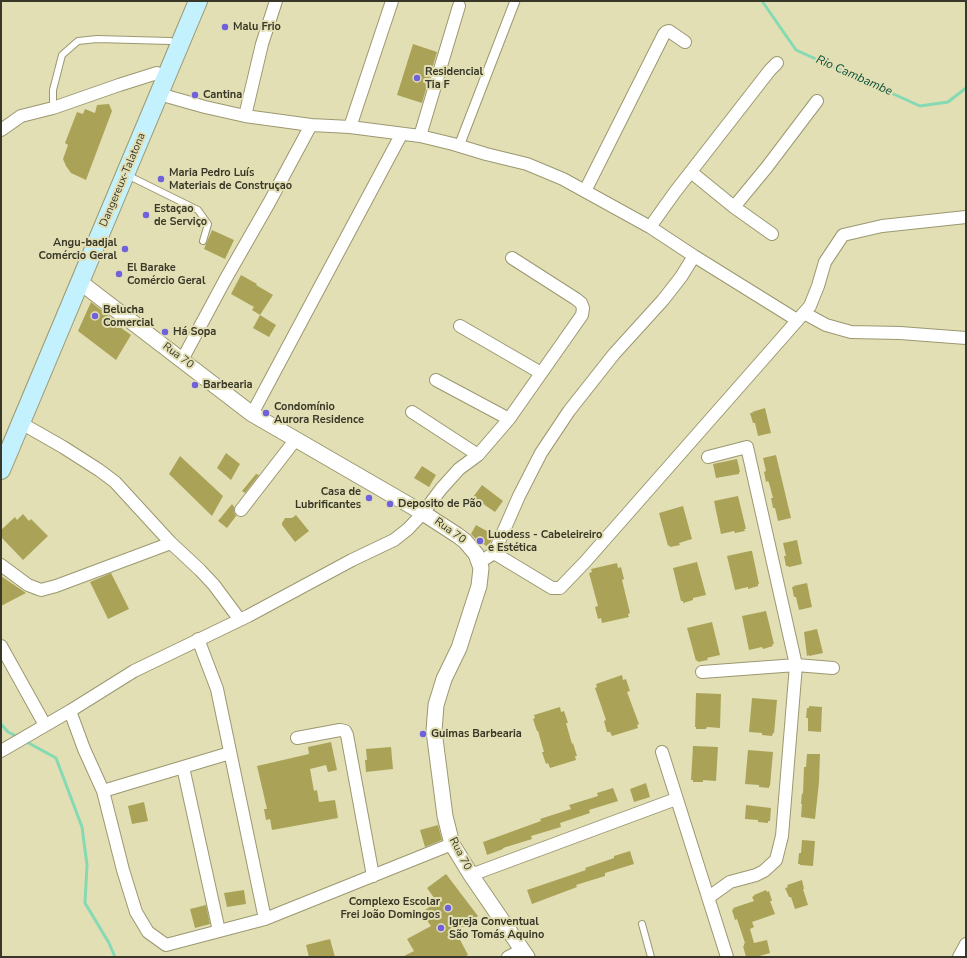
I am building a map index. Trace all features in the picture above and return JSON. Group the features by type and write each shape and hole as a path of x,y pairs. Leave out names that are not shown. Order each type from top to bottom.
{"main road":[{"name":"Dangereux-Talatona","path":"1,442 187,1"},
{"name":"Dangereux-Talatona","path":"1,470 198,1"}],"street":[{"path":"245,116 262,44 276,1"},
{"path":"350,127 392,1"},
{"path":"459,146 515,1"},
{"path":"420,136 459,6"},
{"path":"585,191 664,34 669,31 685,42"},
{"path":"650,227 770,70 777,63"},
{"path":"1,130 21,116 53,108 157,73"},
{"path":"159,94 245,116 311,125 350,127 401,135 420,136 527,164 564,179 650,227 694,256 801,316 851,332 900,333 966,338"},
{"path":"734,207 767,167 817,100"},
{"path":"182,360 311,125"},
{"path":"252,414 401,135"},
{"path":"692,172 734,207 772,234"},
{"path":"494,553 552,588 560,588 585,562 810,306 815,296 825,262 843,235 882,226 966,217"},
{"path":"480,562 494,553 519,496 547,443 592,380 663,300 681,278 694,256"},
{"path":"1,751 70,711 134,671 240,620 352,560 394,540 408,529 423,513 459,468 478,455 509,419 582,314 583,308 581,303 576,299 512,258"},
{"name":"Rua 70","path":"80,282 252,414 423,513 465,541 476,554 480,562 481,575 479,586 459,648 444,680 436,705 434,731 445,816 452,844 524,954"},
{"path":"460,326 541,374"},
{"path":"436,380 509,419"},
{"path":"412,412 478,455"},
{"path":"21,423 63,447 115,482 172,543 205,575 240,620"},
{"path":"241,510 296,439"},
{"path":"708,457 747,447 796,665 782,836 776,860 764,871 756,875 730,882 709,897"},
{"path":"1,565 28,585 41,590 56,586 172,543"},
{"path":"198,639 217,689 265,919"},
{"path":"1,646 44,725"},
{"path":"702,672 796,665 833,668"},
{"path":"70,711 84,749 103,791 123,870 136,912 148,932 166,945 265,919 452,844"},
{"path":"297,738 340,730 344,731 347,735 373,876"},
{"path":"662,752 727,957"},
{"path":"103,791 230,753"},
{"path":"183,767 218,931"},
{"path":"471,874 676,798"},
{"path":"959,957 966,944"},
{"path":"508,957 524,954"}],"lane":[{"path":"53,108 53,90 62,55 78,41 96,39 170,41"},
{"path":"125,175 198,210 208,224 203,241"},
{"path":"642,924 651,957"}],"building":[{"name":"Residencial Tia F","path":"413,44 437,52 422,103 397,95"},
{"path":"109,104 112,111 86,180 71,173 66,166 63,159 68,145 65,143 77,112 83,114 85,109 95,113 97,105"},
{"path":"212,230 234,240 225,259 204,249"},
{"path":"241,275 273,295 260,315 252,310 254,307 231,294"},
{"path":"91,302 114,320 113,322 131,335 116,360 78,331"},
{"path":"260,315 276,325 269,337 253,328"},
{"path":"765,408 771,433 758,436 755,423 753,423 750,413"},
{"path":"226,453 240,464 231,480 217,468"},
{"path":"776,455 791,518 778,521 775,508 773,508 771,498 773,498 769,483 768,481 766,482 764,472 766,471 763,458"},
{"path":"180,456 223,496 212,516 169,474"},
{"path":"737,459 740,472 739,474 716,478 713,464"},
{"path":"422,466 436,475 429,487 414,478"},
{"path":"256,474 259,475 245,493 242,491"},
{"path":"482,485 503,501 495,512 473,497"},
{"path":"738,496 746,529 744,529 745,531 735,533 734,531 721,534 714,501"},
{"path":"232,504 236,516 227,528 218,521"},
{"path":"683,506 692,539 679,543 680,545 670,547 669,545 668,546 659,513"},
{"path":"23,514 29,521 31,519 48,536 23,560 1,537 1,530 15,517 17,520"},
{"path":"296,515 309,531 295,542 282,523 285,518 292,518"},
{"path":"476,525 494,535 488,547 471,534"},
{"path":"797,540 802,564 789,567 786,566 784,556 786,556 783,543"},
{"path":"752,551 759,584 758,586 748,589 748,587 735,590 727,556"},
{"path":"697,562 706,595 693,598 693,600 683,603 683,601 681,601 673,568"},
{"path":"617,563 618,568 621,567 624,579 622,580 630,613 628,614 629,617 602,623 601,618 598,619 595,607 598,606 589,573 592,572 591,569"},
{"path":"111,573 129,609 108,619 90,582"},
{"path":"1,576 26,593 1,606"},
{"path":"807,583 812,607 799,610 792,587"},
{"path":"766,611 774,644 772,644 773,646 763,649 762,647 749,650 742,616"},
{"path":"712,622 720,655 698,662 697,660 696,661 687,628"},
{"path":"817,629 823,653 807,656 804,632"},
{"path":"622,675 623,680 626,679 630,691 627,692 639,724 637,725 638,728 612,736 610,732 607,732 604,721 606,720 595,688 597,687 596,684"},
{"path":"696,693 721,694 720,728 707,727 706,729 696,729"},
{"path":"752,698 777,700 774,733 772,736 762,735 762,733 749,732"},
{"path":"809,706 822,707 821,732 808,731 808,718 806,718 807,708 809,708"},
{"path":"560,707 561,712 564,711 572,744 573,743 577,756 575,756 576,760 550,768 548,763 546,764 538,731 533,719 535,718 534,715"},
{"path":"331,742 337,770 328,772 326,765 310,769 314,791 317,790 319,802 335,800 338,818 272,830 270,819 266,820 264,809 267,809 257,766 309,754 308,747"},
{"path":"693,746 718,747 716,781 703,780 703,782 693,782 693,780 691,780"},
{"path":"391,747 393,769 366,772 366,749"},
{"path":"748,750 773,752 769,788 759,787 759,785 745,784"},
{"path":"807,754 820,754 815,819 801,817 804,767 806,767"},
{"path":"646,783 650,797 634,802 630,789"},
{"path":"613,788 618,801 589,810 590,813 560,823 561,827 531,836 532,839 503,848 487,855 483,842 541,821 540,819 571,809 569,805 598,796 597,793"},
{"path":"144,802 148,821 132,824 128,806"},
{"path":"746,805 771,808 770,821 768,821 768,823 758,822 758,820 745,819"},
{"path":"438,825 442,840 425,847 420,830"},
{"path":"802,840 815,841 813,866 798,864"},
{"path":"630,851 634,864 605,873 605,876 576,885 577,887 532,904 527,890 586,870 585,868"},
{"path":"446,874 478,916 456,932 468,955 464,957 402,957 414,951 407,939 431,926 423,915 427,912 425,910 437,902 427,888"},
{"path":"802,880 808,905 795,909 791,897 789,897 785,888 788,887 787,885"},
{"path":"244,890 246,904 227,907 224,893"},
{"path":"766,890 767,892 769,891 772,901 770,901 775,914 752,922 754,927 750,929 754,943 767,940 770,953 756,957 746,957 743,946 745,943 737,919 735,920 732,910 734,909 733,908 754,901 752,897 754,895"},
{"path":"206,905 210,924 195,928 190,909"},
{"path":"330,939 335,957 309,957 306,945"}],"waterway":[{"name":"Rio Cambambe","path":"762,1 796,50 920,106 948,102 966,88"},
{"path":"1,724 8,732 18,737"},
{"path":"25,741 56,758 82,827 87,865 85,903 109,943 115,957"}],"place":[{"name":"Malu Frio","path":"225,27"},
{"name":"Residencial Tia F","path":"417,78"},
{"name":"Cantina","path":"195,95"},
{"name":"Maria Pedro Luís Materiais de Construçao","path":"161,179"},
{"name":"Estaçao de Serviço","path":"146,215"},
{"name":"Angu-badjal Comércio Geral","path":"125,249"},
{"name":"El Barake Comércio Geral","path":"119,274"},
{"name":"Belucha Comercial","path":"95,316"},
{"name":"Há Sopa","path":"165,332"},
{"name":"Barbearia","path":"195,385"},
{"name":"Condomínio Aurora Residence","path":"266,413"},
{"name":"Casa de Lubrificantes","path":"369,498"},
{"name":"Deposito de Pão","path":"390,504"},
{"name":"Luodess - Cabeleireiro e Estética","path":"480,541"},
{"name":"Guimas Barbearia","path":"423,734"},
{"name":"Complexo Escolar Frei João Domingos","path":"448,908"},
{"name":"Igreja Conventual São Tomás Aquino","path":"441,928"}]}
